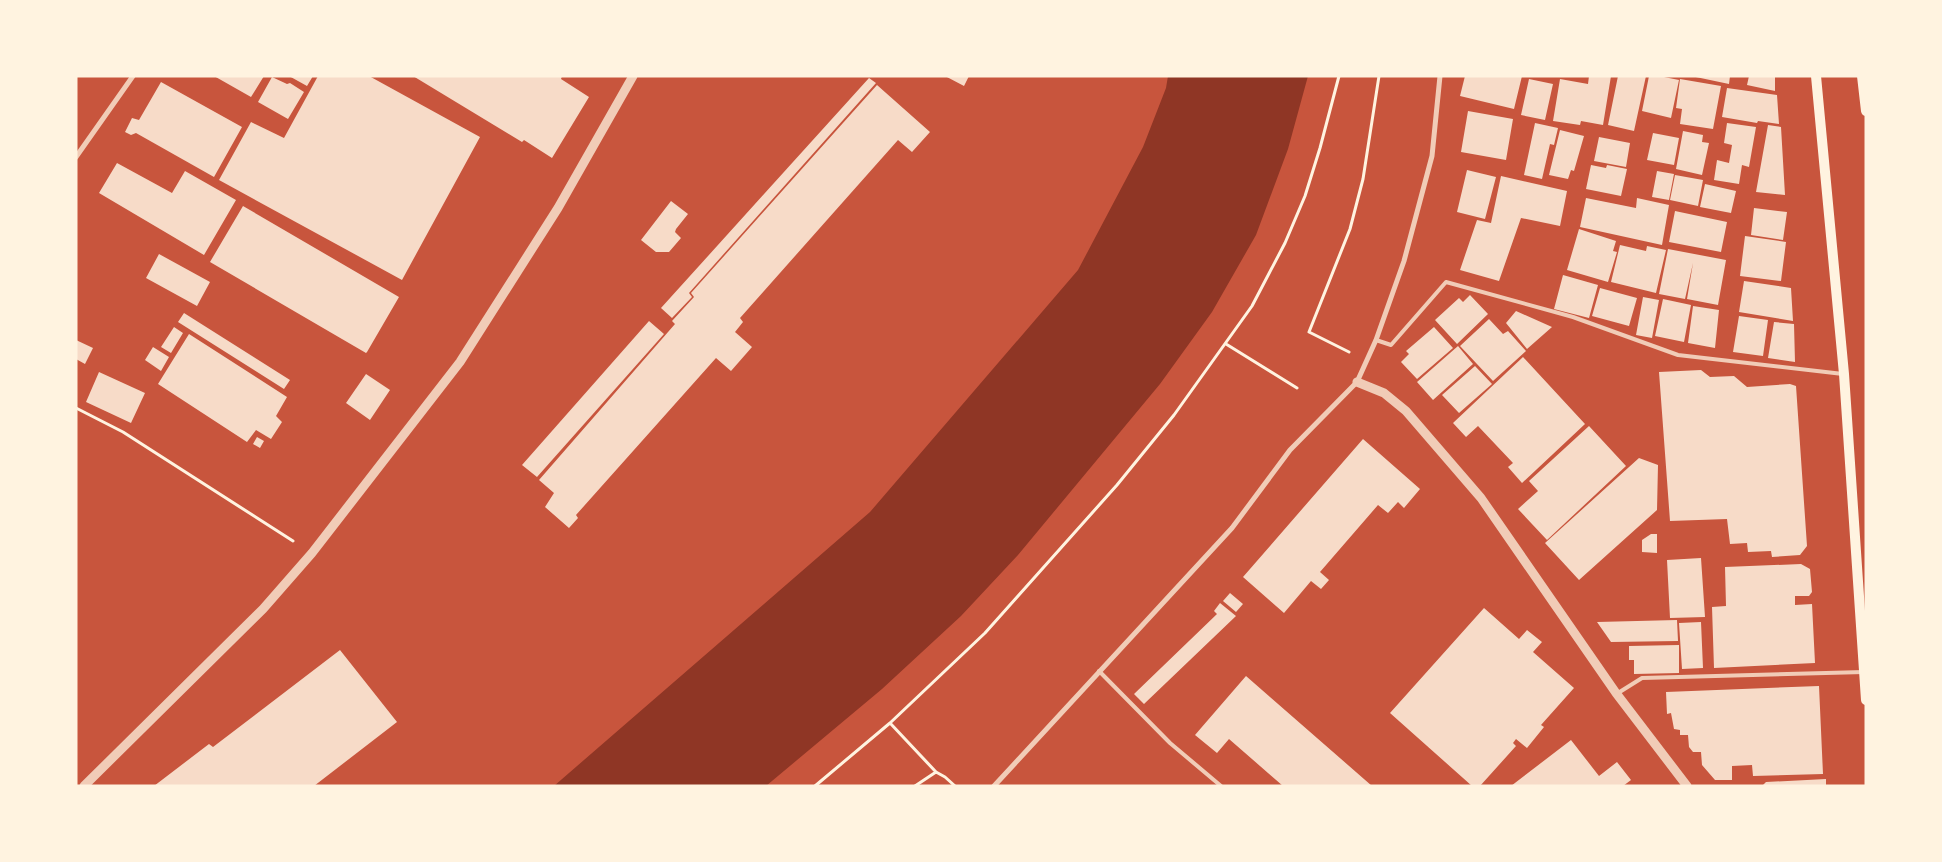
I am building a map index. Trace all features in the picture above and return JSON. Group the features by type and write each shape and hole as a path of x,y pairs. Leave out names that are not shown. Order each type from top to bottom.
{"main road":[{"path":"1815,76 1844,374 1866,700"},
{"path":"1862,76 1866,111"}],"street":[{"path":"76,157 134,76"},
{"path":"84,786 263,610 312,553 460,362 558,208 633,76"},
{"path":"995,785 1232,528 1290,450 1357,382 1376,340 1404,261 1432,156 1440,76"},
{"path":"1357,382 1384,393 1406,411 1481,498 1616,693 1687,786"}],"lane":[{"path":"1376,340 1391,345 1446,282 1573,317 1678,355 1844,374"},
{"path":"1099,671 1170,743 1221,786"},
{"path":"1616,693 1642,678 1864,672"}],"path":[{"path":"815,786 890,723 985,633 1087,519 1174,415 1252,306 1288,235 1305,196 1339,76"},
{"path":"1367,361 1309,332 1350,229 1363,179 1379,76"},
{"path":"1226,344 1297,388"},
{"path":"76,408 123,432 312,553"},
{"path":"890,723 936,772 955,786"},
{"path":"915,786 936,772"}],"shaded area":[{"path":"1168,76 1308,76 1288,149 1256,235 1212,312 1160,384 1018,555 961,616 882,689 766,786 554,786 870,512 1078,270 1143,147 1166,88"}],"building":[{"path":"214,76 264,76 251,97"},
{"path":"289,76 313,76 307,86"},
{"path":"318,76 369,76 480,137 402,280 219,180 251,122 284,138"},
{"path":"413,76 562,76 561,79 589,97 552,158"},
{"path":"945,76 969,76 964,86"},
{"path":"1465,76 1522,76 1514,109 1460,96"},
{"path":"1589,76 1611,76 1603,125 1581,121 1580,125 1553,121 1560,79 1588,84"},
{"path":"1618,76 1646,76 1634,131 1608,125"},
{"path":"1649,76 1679,80 1671,118 1642,111"},
{"path":"1691,76 1730,76 1729,84"},
{"path":"1749,76 1775,76 1775,91 1747,85"},
{"path":"272,77 287,84 290,83 304,92 288,119 258,102"},
{"path":"869,78 876,83 689,293 692,297 672,318 661,308"},
{"path":"1529,79 1553,84 1545,120 1521,115"},
{"path":"1680,79 1721,86 1713,129 1680,124 1682,109 1676,108"},
{"path":"161,82 242,127 214,177 136,133 131,135 125,132 132,118 139,120"},
{"path":"877,85 930,132 912,152 898,140 740,318 743,322 735,332 752,347 731,371 716,358 576,515 578,518 569,528 545,507 554,493 539,480 675,324 672,321 694,297 691,293"},
{"path":"1727,88 1777,95 1779,124 1758,121 1757,123 1722,117"},
{"path":"1468,111 1513,119 1506,160 1461,152"},
{"path":"1535,123 1558,128 1554,145 1550,144 1542,179 1524,175"},
{"path":"1727,123 1756,127 1749,167 1742,165 1739,184 1714,180 1717,160 1729,163 1732,145 1724,143"},
{"path":"1768,125 1781,127 1785,195 1756,192"},
{"path":"1560,130 1584,136 1574,171 1571,170 1568,179 1549,175"},
{"path":"1683,131 1703,135 1702,142 1709,143 1702,175 1676,169"},
{"path":"1653,133 1679,138 1674,165 1647,160"},
{"path":"1599,137 1630,143 1626,167 1594,161"},
{"path":"117,163 172,193 185,171 236,200 204,255 99,193"},
{"path":"1591,165 1606,168 1607,165 1627,169 1621,196 1586,189"},
{"path":"1467,170 1496,177 1485,219 1457,212"},
{"path":"1657,171 1674,174 1669,200 1652,197"},
{"path":"1675,175 1703,180 1698,206 1670,200"},
{"path":"1501,176 1567,191 1560,226 1521,218 1499,281 1460,270 1477,220 1491,223"},
{"path":"1705,184 1736,191 1731,213 1700,207"},
{"path":"1586,198 1636,208 1637,198 1669,205 1662,245 1580,227"},
{"path":"671,201 688,214 675,232 681,238 669,252 656,252 641,240"},
{"path":"243,206 399,297 366,353 210,262"},
{"path":"1754,208 1787,212 1783,240 1751,235"},
{"path":"1675,211 1727,222 1721,252 1669,242"},
{"path":"1579,229 1616,241 1613,251 1617,252 1608,282 1567,270"},
{"path":"1745,236 1786,242 1781,281 1740,276"},
{"path":"1620,245 1646,251 1647,246 1666,250 1656,293 1611,282"},
{"path":"1668,249 1726,260 1718,305 1687,299 1693,263 1685,299 1659,294"},
{"path":"159,254 210,282 197,306 146,278"},
{"path":"1563,275 1598,285 1589,318 1554,309"},
{"path":"1744,281 1791,288 1793,321 1739,312"},
{"path":"1600,288 1637,298 1629,326 1592,316"},
{"path":"1470,295 1488,314 1457,344 1435,320 1459,298 1463,302"},
{"path":"1643,297 1659,300 1652,338 1636,335"},
{"path":"1663,299 1691,305 1684,342 1655,336"},
{"path":"1693,306 1719,310 1715,348 1688,343"},
{"path":"1516,311 1552,327 1527,349 1506,323"},
{"path":"184,313 290,380 284,389 178,322"},
{"path":"1739,316 1768,320 1763,356 1733,352"},
{"path":"1489,319 1503,334 1508,331 1526,351 1493,381 1460,346"},
{"path":"649,321 664,334 537,477 522,465"},
{"path":"1774,322 1794,324 1795,362 1768,358"},
{"path":"174,327 183,333 171,353 161,347"},
{"path":"1434,327 1453,348 1417,379 1401,362 1409,354 1406,351"},
{"path":"189,334 287,397 276,416 282,422 271,439 256,430 247,442 158,384"},
{"path":"76,340 93,348 85,364 76,359"},
{"path":"1458,346 1473,364 1433,400 1417,382"},
{"path":"153,347 169,357 161,371 145,360"},
{"path":"1523,357 1585,424 1522,483 1508,467 1513,463 1478,426 1466,437 1453,423"},
{"path":"1475,366 1492,384 1459,413 1442,395"},
{"path":"1701,370 1710,377 1734,376 1747,387 1790,384 1796,386 1807,546 1800,555 1772,557 1771,551 1748,552 1747,543 1730,544 1727,519 1670,521 1659,372"},
{"path":"99,372 145,393 131,423 86,402"},
{"path":"366,374 390,390 370,420 346,403"},
{"path":"1589,426 1626,466 1547,540 1518,509 1538,491 1529,481"},
{"path":"257,437 264,441 260,448 253,444"},
{"path":"1363,439 1420,489 1404,508 1398,502 1388,513 1378,505 1320,572 1329,580 1321,589 1311,581 1284,613 1243,577"},
{"path":"1639,458 1658,465 1657,510 1579,580 1545,543"},
{"path":"1651,534 1657,534 1657,553 1642,552 1642,540"},
{"path":"1701,558 1705,617 1670,618 1667,560"},
{"path":"1801,564 1810,569 1812,592 1809,596 1795,596 1795,605 1812,604 1815,663 1714,668 1712,607 1726,606 1725,567"},
{"path":"1230,593 1243,604 1236,612 1223,601"},
{"path":"1220,603 1236,616 1144,704 1134,694 1217,614 1214,611"},
{"path":"1484,608 1519,639 1527,630 1542,642 1533,652 1574,688 1541,725 1544,727 1527,748 1516,739 1513,743 1516,746 1480,786 1472,786 1390,713"},
{"path":"1677,620 1678,641 1611,642 1597,622"},
{"path":"1701,622 1703,668 1682,669 1679,623"},
{"path":"1679,645 1679,673 1634,674 1634,660 1629,660 1629,646"},
{"path":"340,650 397,722 314,786 154,786 209,744 213,747"},
{"path":"1246,676 1372,786 1283,786 1229,739 1217,753 1195,735"},
{"path":"1819,686 1823,774 1753,776 1752,765 1732,766 1732,780 1715,780 1702,765 1701,752 1693,752 1689,747 1688,735 1680,735 1680,730 1674,729 1671,713 1667,714 1666,692"},
{"path":"1571,740 1599,776 1617,762 1631,780 1623,786 1511,786"},
{"path":"1826,779 1826,786 1762,786 1766,782"}]}
